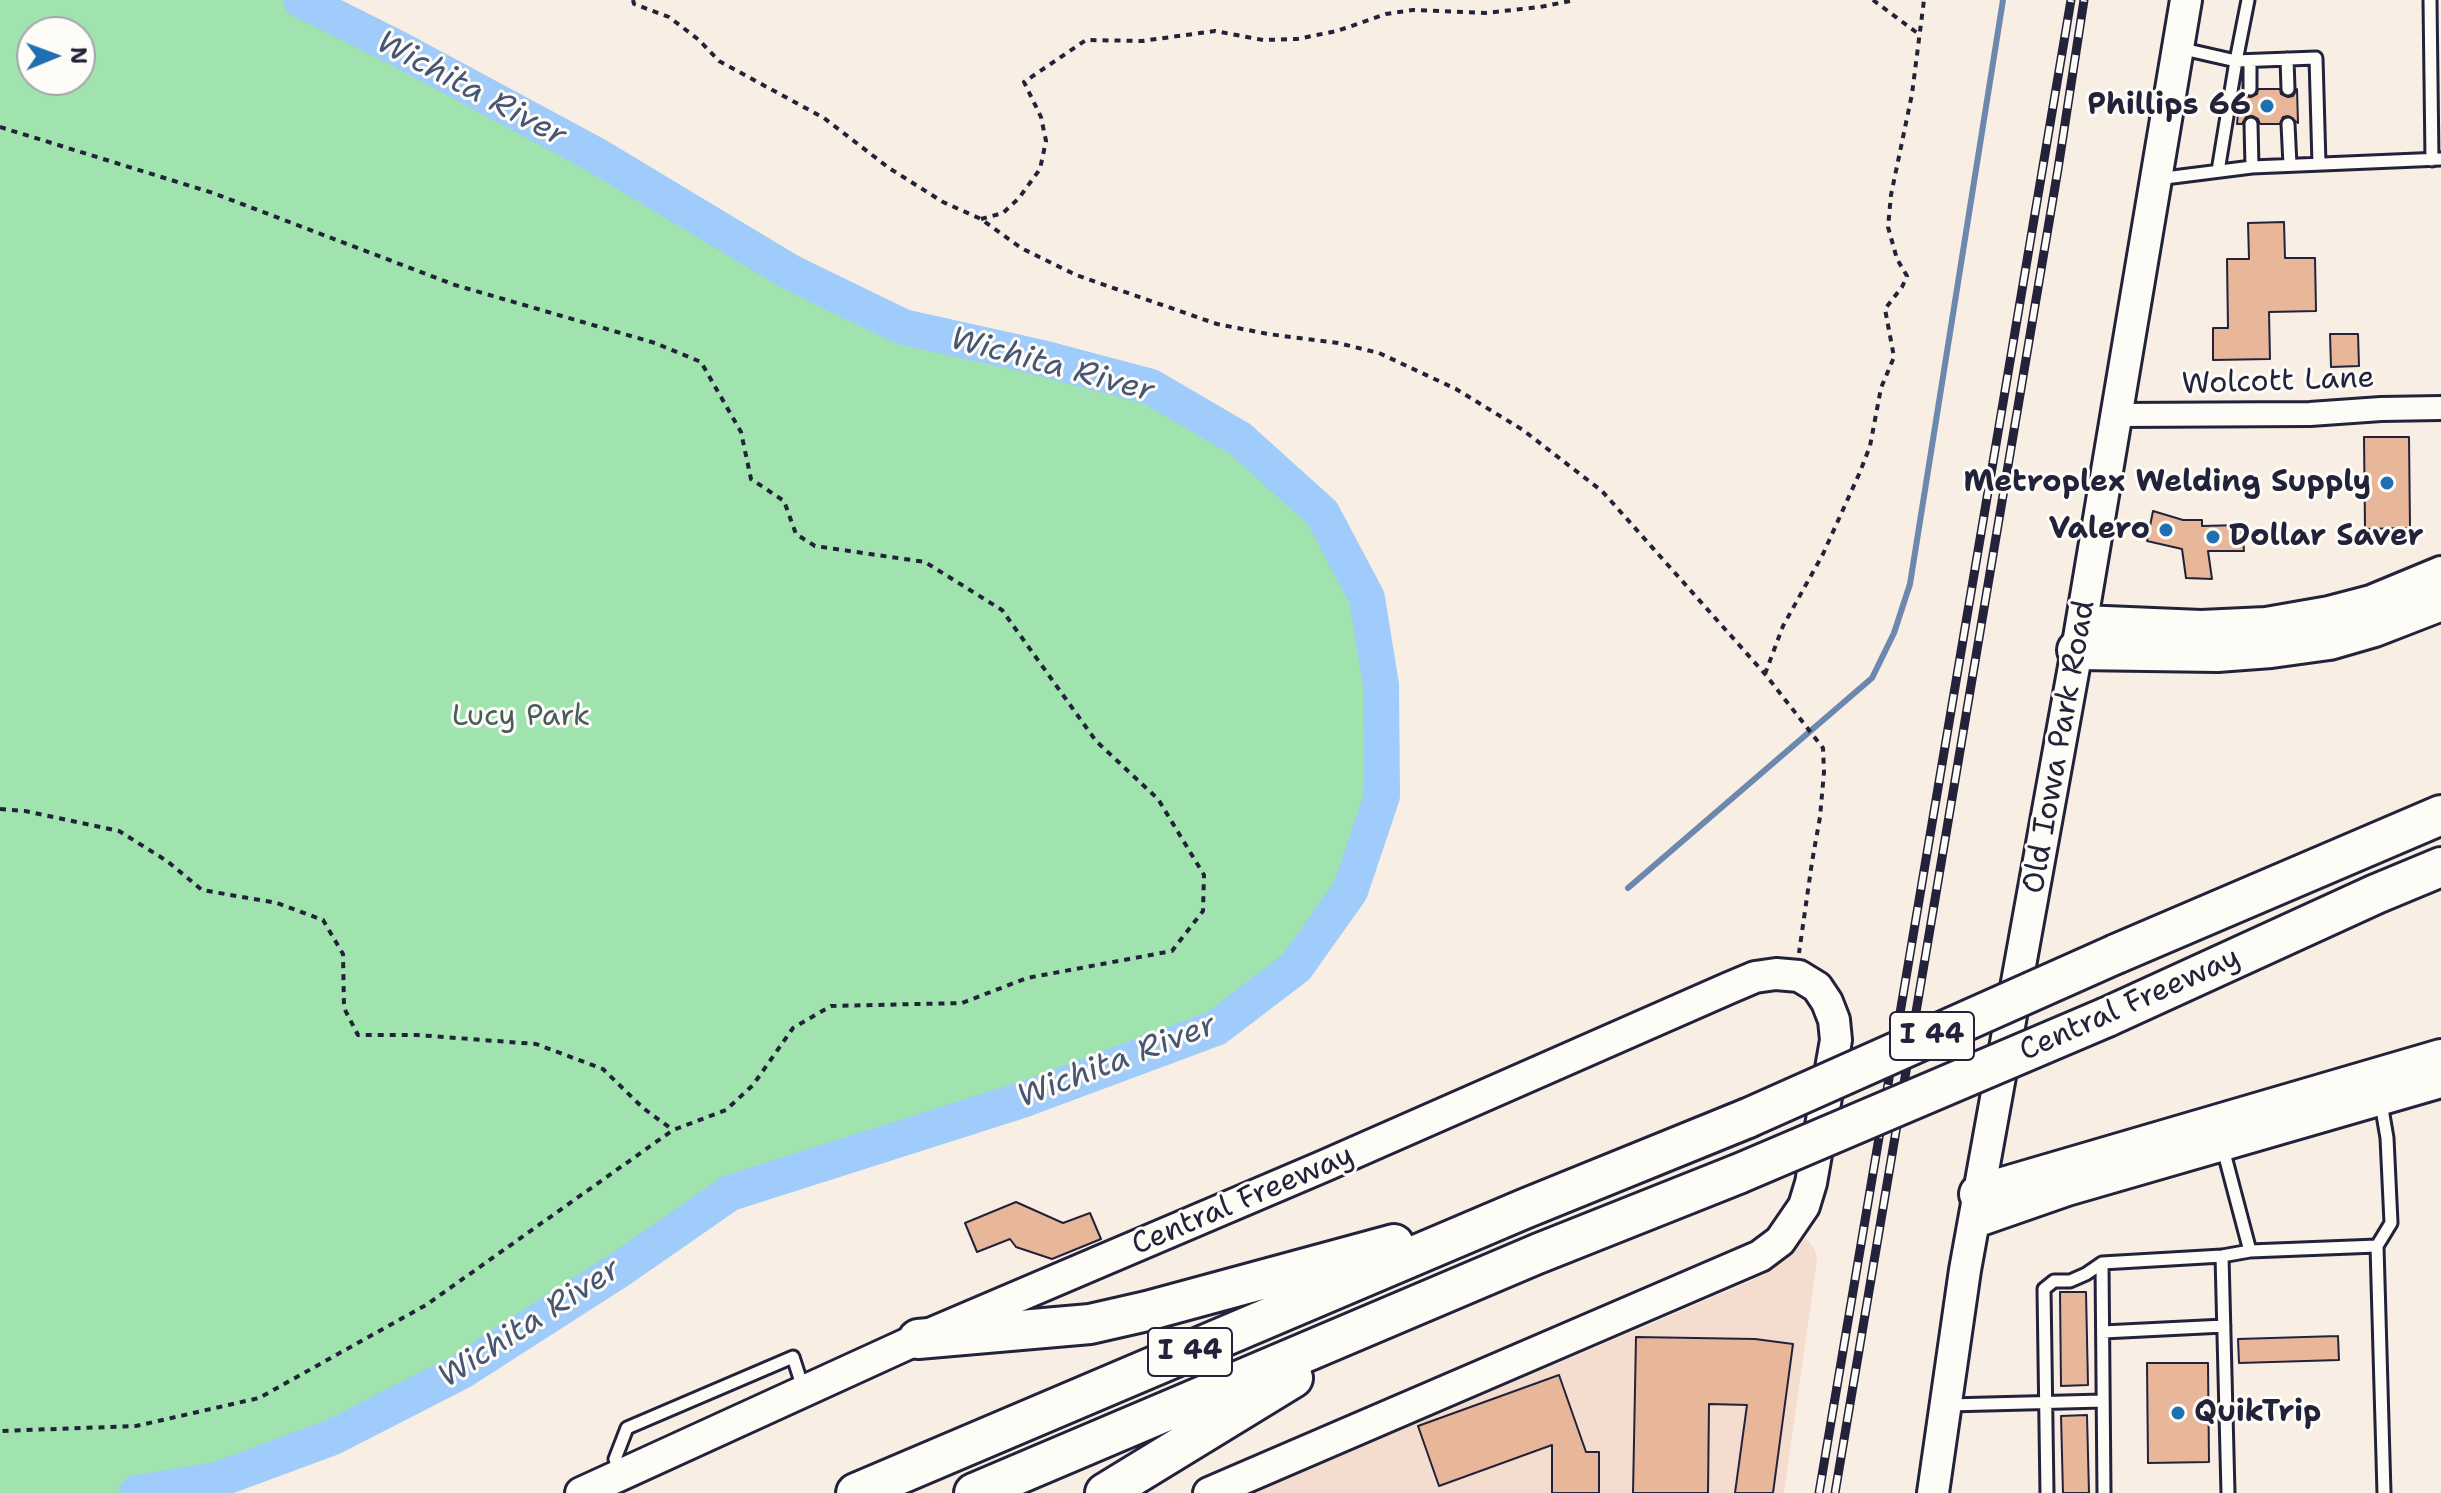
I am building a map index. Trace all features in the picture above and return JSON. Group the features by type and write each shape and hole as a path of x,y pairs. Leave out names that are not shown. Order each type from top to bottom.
{"highway":[{"path":"2080,636 2217,652 2271,648 2344,636 2441,601"},
{"name":"Central Freeway","path":"856,1493 1524,1209 1748,1118 2116,954 2440,815"},
{"name":"Central Freeway","path":"974,1493 2107,1017 2441,867"},
{"path":"1977,1208 2377,1089 2441,1059"},
{"path":"918,1339 1090,1324 1524,1209"},
{"path":"1105,1493 1409,1308"}],"main road":[{"name":"Old Iowa Park Road","path":"1933,1493 1965,1270 2080,636 2186,0"},
{"path":"2080,636 2266,623 2329,612 2371,601 2441,572"},
{"name":"Central Freeway","path":"581,1493 918,1339 1295,1179 1729,988 1755,977 1776,974 1799,976"},
{"path":"1209,1493 1760,1256 1780,1241 1804,1206 1811,1183 1836,1040 1834,1020 1827,1002 1817,987 1799,976"},
{"path":"2377,1089 2441,1082"}],"street":[{"name":"Wolcott Lane","path":"2117,415 2310,414 2441,408"}],"lane":[{"path":"2218,171 2248,0"},
{"path":"2156,179 2252,167 2437,160 2430,0"},
{"path":"2178,48 2236,61 2316,58 2319,164"},
{"path":"2287,59 2288,89"},
{"path":"2250,61 2250,89"},
{"path":"2251,124 2252,167"},
{"path":"2288,124 2290,165"},
{"path":"2377,1089 2387,1138 2391,1223 2377,1246 2384,1493"},
{"path":"2219,1136 2250,1251"},
{"path":"2047,1493 2044,1289 2054,1281 2070,1281 2102,1263 2222,1256 2250,1251 2377,1246"},
{"path":"2222,1256 2228,1493"},
{"path":"2102,1263 2104,1493"},
{"path":"2103,1332 2224,1326"},
{"path":"621,1476 615,1459 627,1428 793,1357 805,1392"},
{"path":"1945,1405 2103,1401"}],"path":[{"path":"633,0 634,4 669,17 699,40 719,61 824,118 889,168 943,202 981,219 1021,248 1076,275 1217,324 1338,343 1379,353 1456,389 1523,430 1602,491 1765,674 1823,748 1820,817 1799,950 1799,976"},
{"path":"981,219 1003,213 1019,198 1040,169 1046,141 1041,117 1024,82 1086,40 1142,41 1215,31 1263,40 1297,39 1337,31 1386,14 1413,10 1485,13 1575,0"},
{"path":"1873,0 1920,35"},
{"path":"1765,674 1783,626 1823,554 1860,472 1870,446 1881,388 1894,357 1885,309 1907,276 1897,259 1888,227 1891,195 1912,94 1924,0"},
{"path":"0,127 213,193 455,285 655,343 701,362 741,432 751,479 784,501 796,534 815,546 925,562 1002,610 1096,741 1158,799 1204,875 1203,911 1172,951 1027,978 962,1003 831,1006 793,1028 753,1085 726,1110 673,1130 426,1305 259,1398 136,1426 0,1431"},
{"path":"0,809 25,811 119,831 167,861 202,890 277,903 323,920 343,954 344,1008 358,1035 417,1035 536,1044 603,1069 643,1108 673,1130"}],"shaded area":[{"path":"1806,1238 1815,1250 1817,1261 1784,1493 1254,1493 1746,1283 1788,1258"}],"green space":[{"name":"Lucy Park","path":"0,0 301,0 594,154 790,272 903,327 1038,357 1151,387 1240,439 1322,513 1367,598 1381,685 1382,796 1350,891 1296,967 1216,1028 1025,1099 730,1193 622,1268 460,1372 333,1437 217,1480 137,1493 0,1493"}],"building":[{"name":"Phillips 66","path":"2258,89 2280,89 2281,94 2288,97 2293,96 2297,89 2298,123 2288,116 2283,117 2280,124 2260,124 2252,116 2237,124 2240,90 2251,97 2257,94"},
{"path":"2284,222 2285,258 2315,258 2316,311 2269,312 2270,359 2213,360 2213,328 2228,328 2227,259 2249,259 2248,223"},
{"path":"2330,334 2358,334 2359,366 2331,367"},
{"name":"Metroplex Welding Supply","path":"2364,437 2409,437 2410,528 2365,529"},
{"path":"2153,511 2183,520 2202,520 2202,526 2242,525 2244,551 2208,551 2212,579 2186,578 2182,549 2147,541"},
{"path":"1016,1202 1063,1223 1090,1213 1101,1239 1052,1259 1016,1247 1010,1239 977,1252 965,1223"},
{"path":"2060,1292 2086,1292 2088,1385 2061,1386"},
{"name":"QuikTrip","path":"2338,1336 2339,1360 2239,1363 2238,1339"},
{"path":"1636,1337 1755,1339 1793,1344 1773,1493 1735,1493 1747,1405 1709,1404 1708,1493 1633,1493"},
{"name":"QuikTrip","path":"2147,1363 2208,1363 2209,1462 2148,1463"},
{"path":"1559,1375 1586,1452 1599,1452 1599,1493 1552,1493 1552,1445 1439,1486 1418,1426"},
{"path":"2087,1415 2089,1493 2063,1493 2061,1416"}],"waterway":[{"name":"Wichita River","path":"137,1493 217,1480 333,1437 460,1372 622,1268 730,1193 1025,1099 1216,1028 1296,967 1350,891 1382,796 1381,685 1367,598 1322,513 1240,439 1151,387 1038,357 903,327 790,272 594,154 301,0"},
{"path":"1628,888 1872,678 1894,633 1910,584 2003,0"}],"railway":[{"path":"1819,1493 2071,0"},
{"path":"1835,1493 2084,0"}],"place":[{"name":"Phillips 66","path":"2267,106"},
{"name":"Metroplex Welding Supply","path":"2387,483"},
{"name":"Valero","path":"2166,530"},
{"name":"Dollar Saver","path":"2213,537"},
{"name":"QuikTrip","path":"2178,1413"}]}
